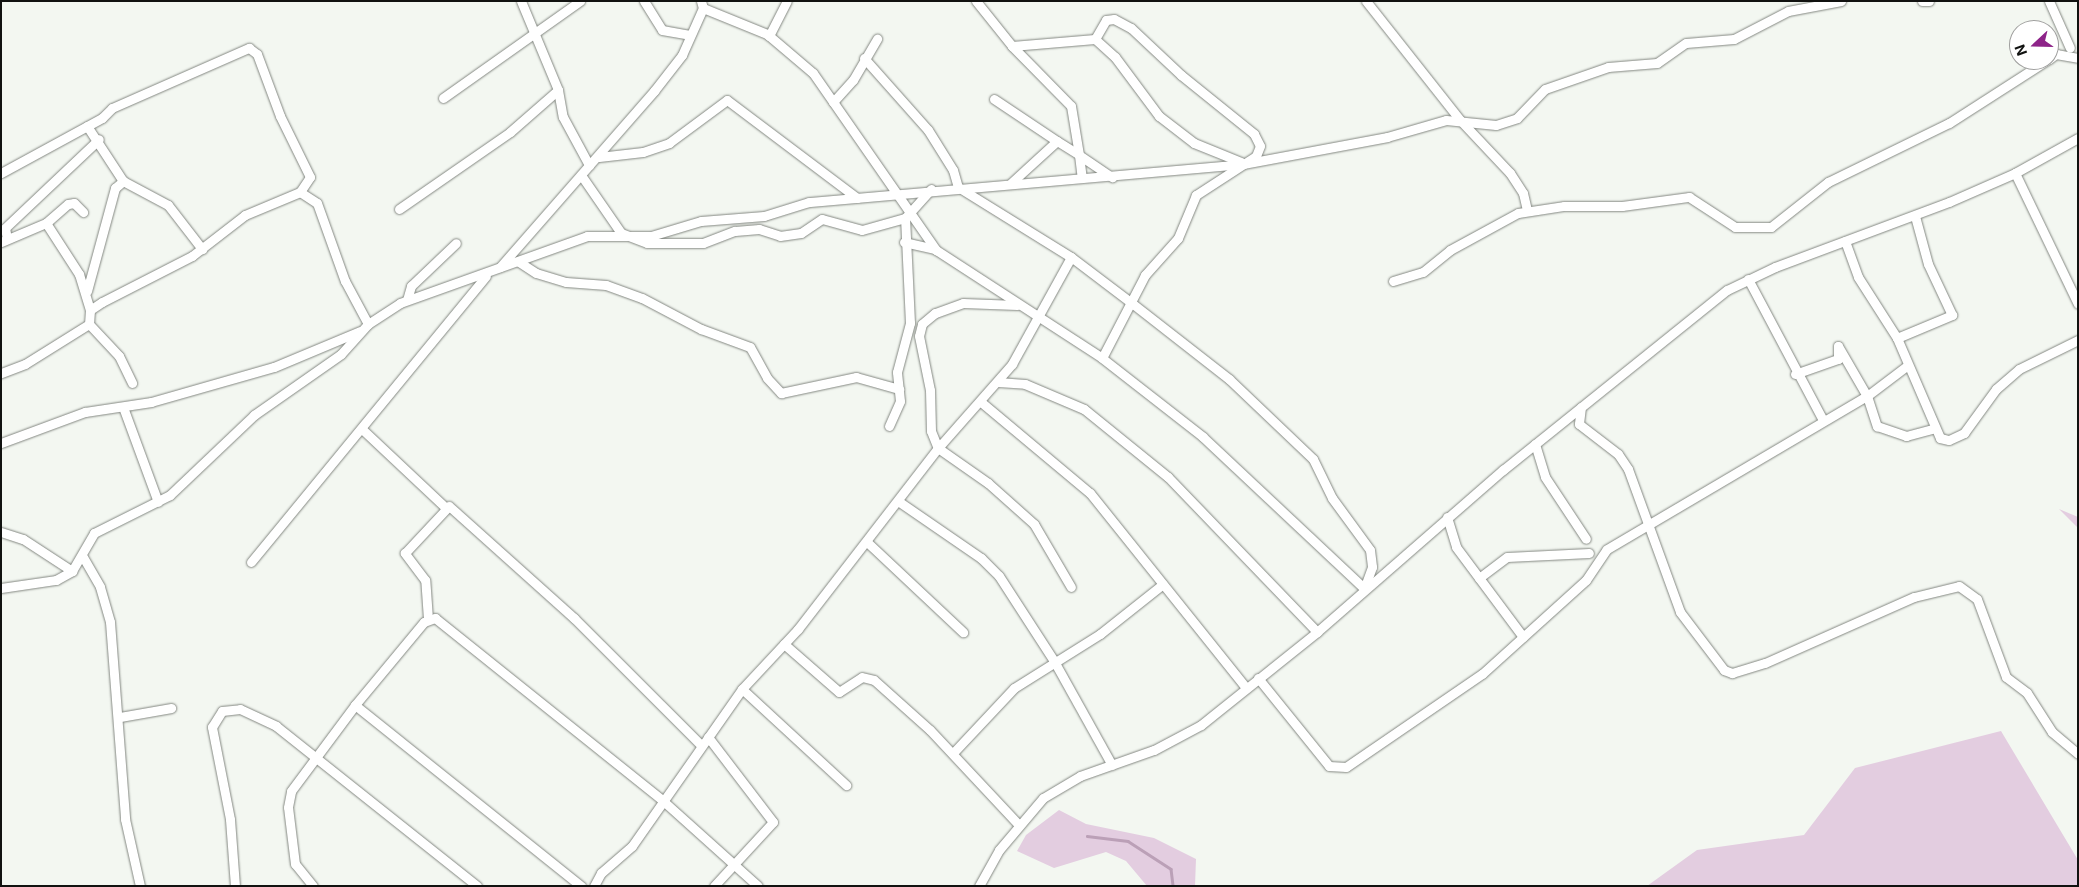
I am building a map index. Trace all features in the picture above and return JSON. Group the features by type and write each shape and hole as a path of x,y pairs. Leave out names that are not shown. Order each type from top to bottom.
{"street":[{"path":"520,1 558,90 562,117 589,165"},
{"path":"443,98 580,1"},
{"path":"644,1 662,30 690,35"},
{"path":"768,36 787,1"},
{"path":"976,1 1012,46 1071,106 1082,178"},
{"path":"1366,1 1460,120 1510,173 1523,193 1527,211"},
{"path":"1,443 44,424 123,407 274,367 360,330 407,300 486,275 587,236 621,233 651,236 701,221 764,216 809,202 900,195 931,189 1112,177 1243,164 1387,137 1446,120 1507,123 1545,88 1608,67 1657,63 1686,43 1750,34 1788,11 1807,4 1842,1"},
{"path":"1922,1 1929,1"},
{"path":"2049,1 2070,48"},
{"path":"498,269 596,158 679,59 702,5 714,13 768,36 812,73 900,195 906,215 904,242 910,323 897,372 899,389 889,426"},
{"path":"695,24 714,13"},
{"path":"1095,39 1106,20 1114,19 1131,28 1180,75 1254,134 1260,146 1243,164 1196,195 1178,238 1145,275 1133,304 1102,358"},
{"path":"833,102 853,80 864,58 877,39"},
{"path":"1012,46 1095,39 1115,57 1158,116 1194,143 1243,164"},
{"path":"1,173 155,87 249,48 257,54 280,116 309,169 310,177 300,192 245,215 202,249 90,310"},
{"path":"2059,55 2078,58"},
{"path":"864,58 928,130 953,170 958,187 1071,258 1133,304 1230,379 1313,459 1332,498 1370,550 1372,567 1364,588"},
{"path":"1393,281 1423,272 1481,231 1527,211 1689,197 1735,227 1771,227 1828,182 1949,122 2031,70"},
{"path":"399,209 510,132 558,90"},
{"path":"994,99 1112,177"},
{"path":"596,158 643,152 669,143 727,100 857,198"},
{"path":"87,126 99,138 124,181 168,205 202,249"},
{"path":"83,212 74,203 68,204 46,223 4,240 5,228 99,138"},
{"path":"979,886 1018,824 1061,786 1178,738 1246,688 1317,632 1364,588 1691,316 1748,279 1915,216 2016,174 2078,138"},
{"path":"1011,183 1057,141"},
{"path":"2016,174 2078,304"},
{"path":"581,175 621,233 647,243 703,243 734,230 801,233 822,220 862,230 906,215 931,189"},
{"path":"87,291 116,188 124,181"},
{"path":"300,192 317,202 345,281 368,324"},
{"path":"906,215 936,250 1102,358 1221,452 1364,588"},
{"path":"1897,338 1952,315 1928,264 1915,216"},
{"path":"46,223 87,291 90,310 89,324 120,356 132,383"},
{"path":"1845,241 1858,277 1897,338 1933,429 1944,439 1964,433 2008,378 2032,360 2078,340"},
{"path":"904,242 936,250"},
{"path":"407,300 411,286 456,243"},
{"path":"594,886 601,873 632,846 661,799 742,689 784,644 867,542 938,448 998,382 1039,317 1071,258"},
{"path":"519,262 558,279 606,285 633,295 701,329 744,344 759,357 767,378 781,393 856,377 899,389"},
{"path":"251,562 364,430 486,275"},
{"path":"1748,279 1795,374 1823,420"},
{"path":"1024,307 993,302 963,303 935,313 918,330 930,390 931,431 938,448 1024,514 1071,587"},
{"path":"1,373 89,324"},
{"path":"1,588 56,580 72,571 83,557 94,533 158,502 181,486 254,415 341,354 360,330"},
{"path":"1795,374 1838,358 1838,346 1867,396 1880,428 1906,436 1933,429"},
{"path":"1258,678 1329,766 1338,769 1472,682 1586,580 1607,549 1649,526 1823,420 1867,396 1908,366"},
{"path":"998,382 1038,388 1084,409 1108,427 1182,491 1317,632"},
{"path":"981,402 1090,493 1246,688"},
{"path":"123,407 158,502"},
{"path":"1582,407 1579,424 1624,462 1680,612 1715,661 1732,673 1766,663 1914,597 1959,586 1968,589 1977,599 2006,677 2027,693 2052,732 2078,754"},
{"path":"364,430 445,507 452,507 567,612 701,745"},
{"path":"1535,444 1545,477 1586,539"},
{"path":"898,501 990,566 1054,661 1112,766"},
{"path":"312,886 295,864 288,808 291,791 314,757 355,705 428,619 425,580 405,552 445,507"},
{"path":"1447,518 1454,544 1523,636"},
{"path":"1,532 23,538 72,571"},
{"path":"867,542 963,632"},
{"path":"1479,578 1507,557 1589,553"},
{"path":"83,557 106,604 120,717 125,819 140,886"},
{"path":"953,753 1014,688 1054,661 1100,634 1163,584"},
{"path":"428,619 442,619 737,863 758,886"},
{"path":"784,644 839,692 862,677 874,680 953,753 1018,824"},
{"path":"742,689 846,785"},
{"path":"355,705 581,886"},
{"path":"120,717 171,708"},
{"path":"234,886 230,820 212,727 215,719 222,711 240,709 261,715 477,886"},
{"path":"708,737 774,822 714,886"}],"shaded area":[{"path":"2059,509 2078,517 2078,528"},
{"path":"2001,731 2078,860 2078,886 1647,886 1697,850 1804,835 1855,768"},
{"path":"1059,810 1086,824 1154,838 1196,859 1195,886 1147,886 1126,861 1106,852 1054,868 1017,851 1026,835"}],"waterway":[{"path":"1087,836 1128,841 1171,869 1173,886"}]}
